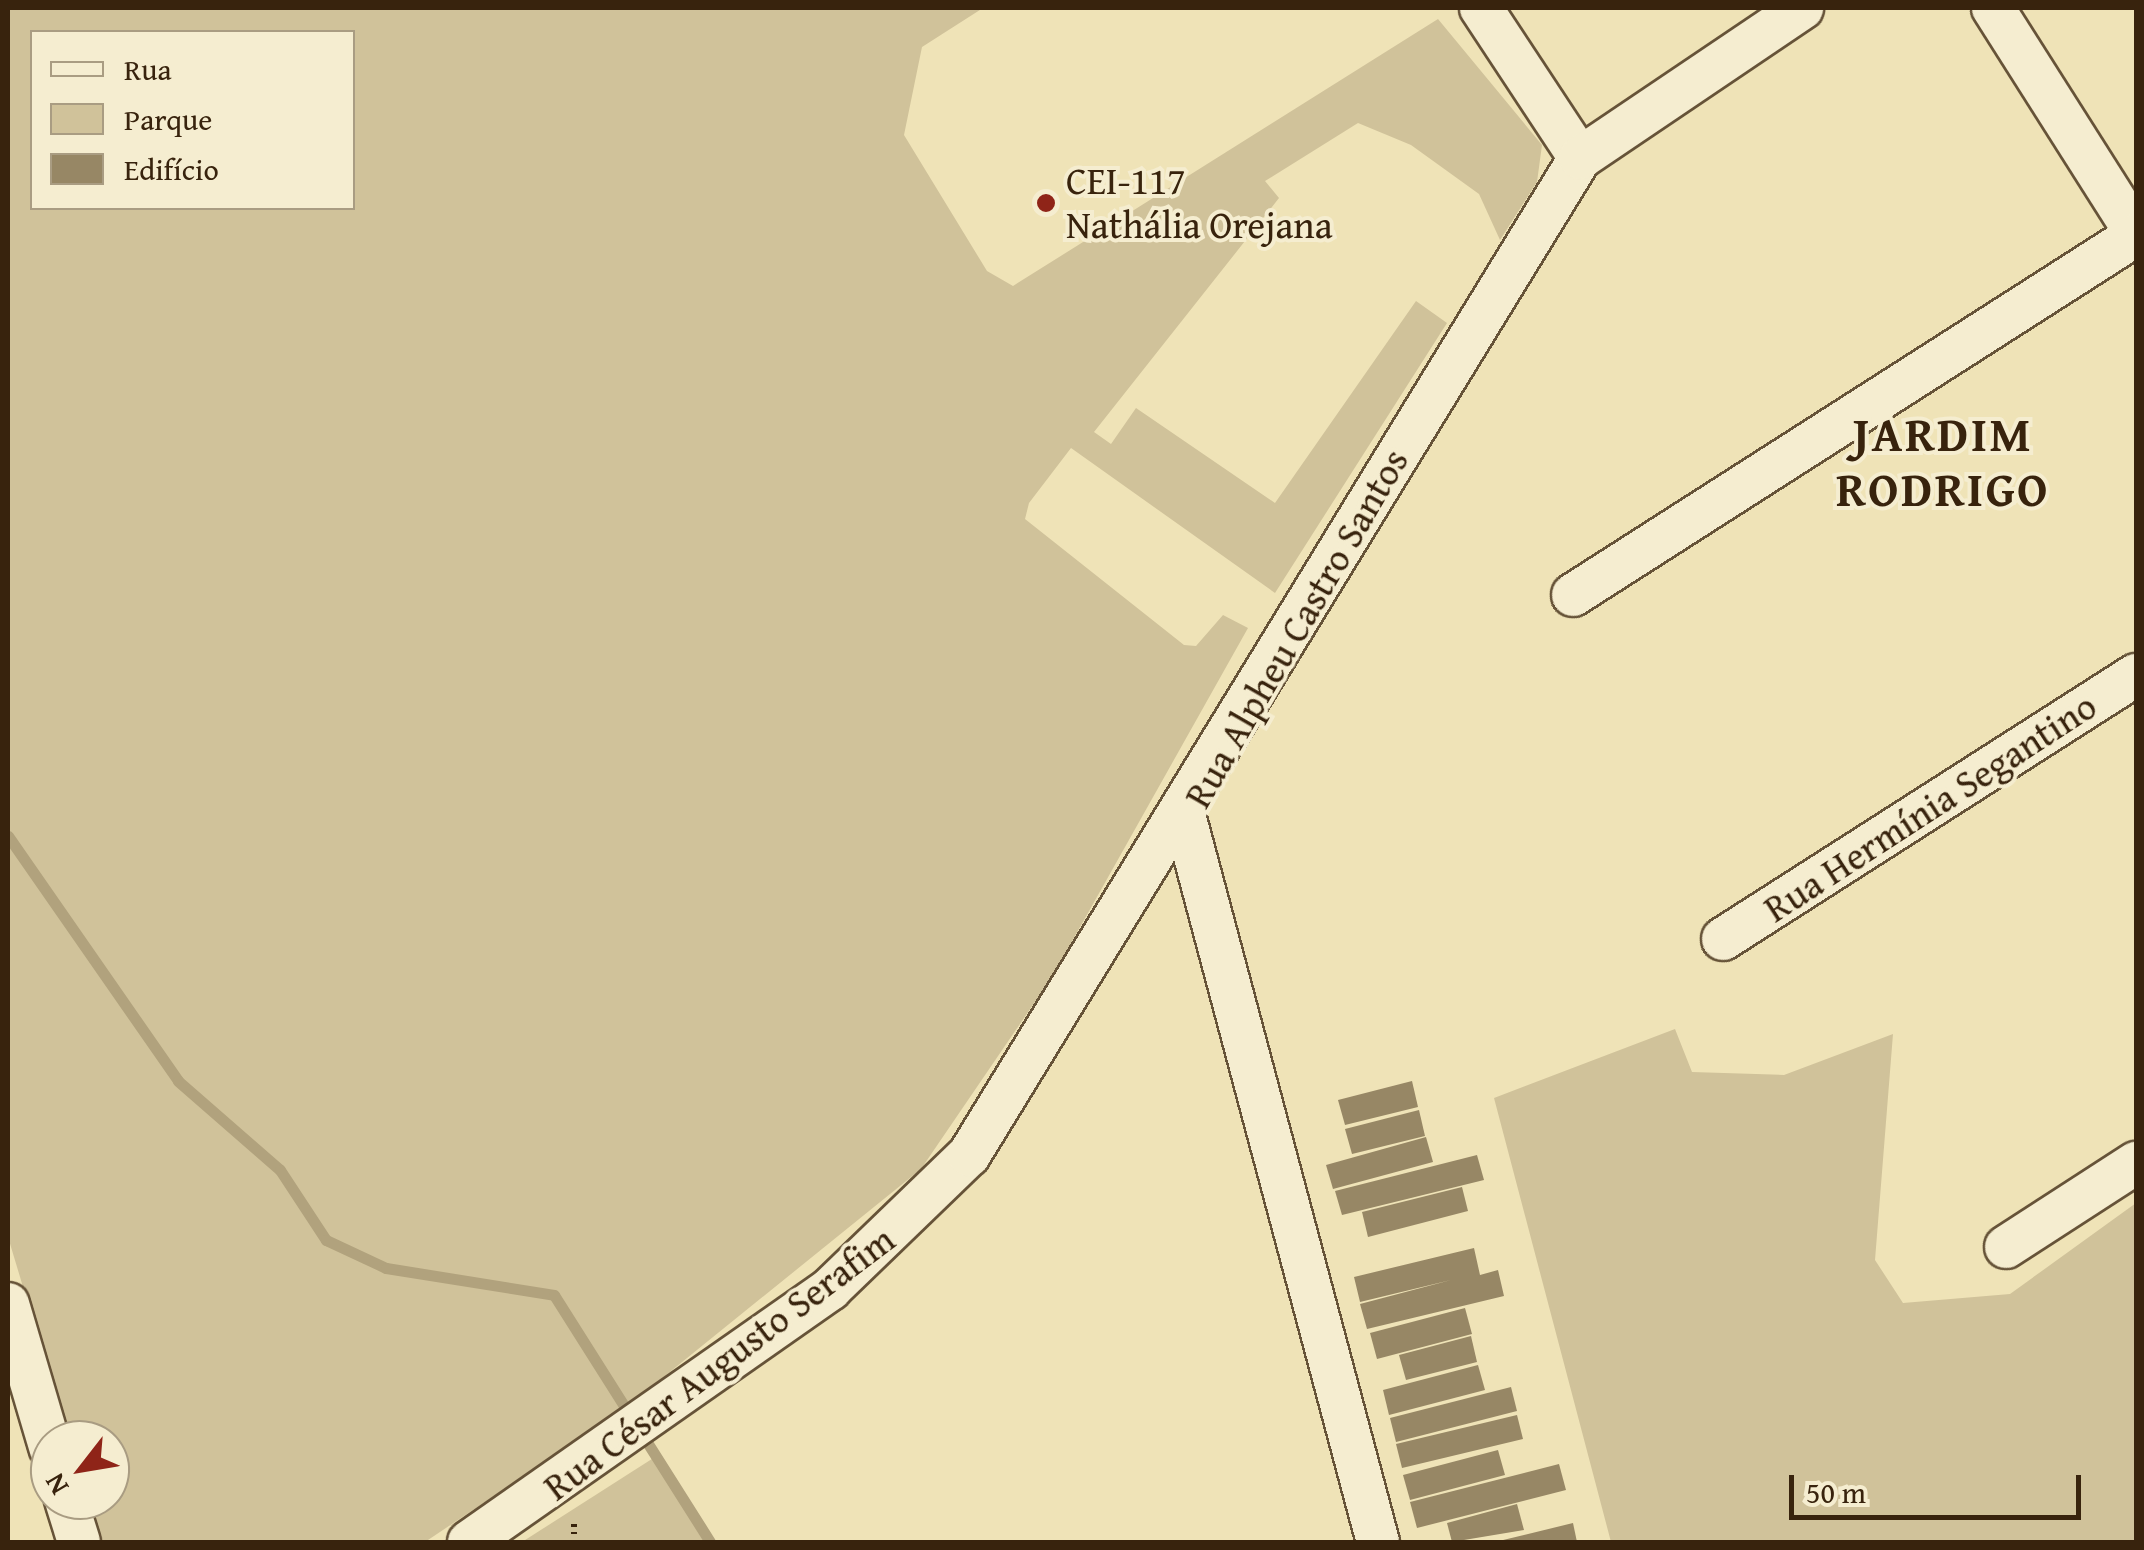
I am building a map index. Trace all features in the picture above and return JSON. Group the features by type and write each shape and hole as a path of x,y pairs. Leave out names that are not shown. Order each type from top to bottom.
{"street":[{"path":"1480,8 1580,158 1802,8"},
{"path":"1573,595 2136,234 1993,8"},
{"name":"Rua Alpheu Castro Santos","path":"1378,1542 1184,816 1286,632 1580,158"},
{"name":"Rua Hermínia Segantino","path":"1723,939 2136,675"},
{"name":"Rua César Augusto Serafim","path":"469,1542 608,1452 830,1289 969,1155 1184,816"},
{"path":"2006,1248 2136,1164"},
{"path":"8,1304 42,1420"}],"green space":[{"path":"8,8 983,8 922,47 904,135 987,271 1013,286 1438,19 1542,145 1537,182 1500,240 1479,194 1411,145 1358,123 1265,181 1279,198 1094,432 1111,444 1136,408 1275,503 1416,301 1447,323 1275,593 1071,448 1029,503 1025,519 1184,645 1196,646 1223,615 1248,628 1052,977 921,1169 624,1409 425,1542 100,1542 93,1520 130,1520 130,1420 63,1420 8,1237"},
{"path":"1675,1029 1692,1072 1784,1075 1893,1034 1875,1260 1903,1303 2010,1294 2136,1203 2136,1542 1611,1542 1494,1098"},
{"path":"655,1457 710,1542 522,1542"}],"building":[{"path":"1412,1081 1418,1107 1345,1125 1338,1100"},
{"path":"1419,1110 1425,1136 1352,1154 1345,1129"},
{"path":"1426,1137 1433,1162 1333,1189 1326,1165"},
{"path":"1477,1155 1484,1180 1342,1215 1335,1191"},
{"path":"1462,1187 1468,1211 1368,1237 1362,1212"},
{"path":"1474,1248 1480,1275 1498,1270 1504,1296 1367,1329 1360,1304 1451,1280 1360,1302 1354,1277"},
{"path":"1465,1308 1472,1334 1377,1359 1370,1333"},
{"path":"1471,1336 1477,1362 1406,1380 1399,1355"},
{"path":"1478,1365 1485,1390 1389,1415 1383,1390"},
{"path":"1511,1387 1517,1411 1396,1442 1390,1418"},
{"path":"1517,1415 1523,1439 1402,1468 1396,1444"},
{"path":"1498,1450 1505,1475 1410,1500 1403,1475"},
{"path":"1559,1464 1566,1490 1417,1528 1410,1502"},
{"path":"1517,1504 1524,1530 1452,1542 1447,1523"},
{"path":"1573,1523 1577,1542 1499,1542 1499,1541"}],"waterway":[{"path":"8,836 178,1081 280,1170 326,1240 386,1268 554,1295 710,1542"}],"place":[{"name":"CEI-117 Nathália Orejana","path":"1046,203"}],"district":[{"name":"JARDIM RODRIGO","path":"1943,460"}]}
